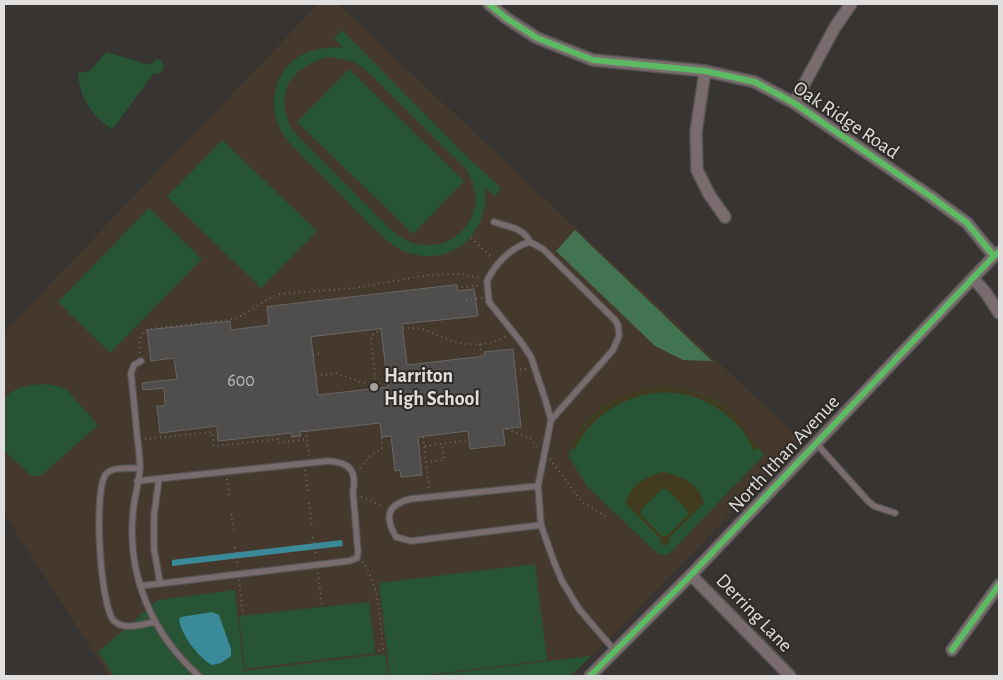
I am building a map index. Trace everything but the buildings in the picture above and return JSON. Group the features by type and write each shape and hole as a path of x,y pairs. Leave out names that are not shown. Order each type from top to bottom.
{"street":[{"name":"Oak Ridge Road","path":"489,4 506,18 537,38 594,60 705,71 755,82 794,103 930,196 967,223 996,254"},
{"path":"794,103 835,27 851,4"},
{"path":"705,71 696,132 697,170 725,217"},
{"name":"North Ithan Avenue","path":"590,676 691,576 996,254"},
{"path":"973,278 999,313"},
{"name":"Derring Lane","path":"691,576 790,676"},
{"path":"952,650 999,585"}],"lane":[{"path":"494,222 522,231 530,242 543,249 616,320 619,330 619,336 613,350 550,420"},
{"path":"530,242 515,247 498,264 487,282 487,296 493,307 531,357 539,376 550,420 538,486 541,525 554,562 562,581 579,608 615,651"},
{"path":"141,360 134,365 132,373 140,468 132,535 133,556 144,599 155,622 166,641 182,662 198,676"},
{"path":"816,443 867,500 874,506 895,514"},
{"path":"137,481 338,461 347,465 353,474 355,483 353,501 358,552 357,558 349,561 140,586"},
{"path":"140,468 112,469 106,474 102,486 98,534 104,590 112,620 127,627 155,622"},
{"path":"159,479 154,515 154,549 160,583"},
{"path":"538,486 410,499 398,502 390,513 390,525 396,537 411,541 541,525"}],"path":[{"path":"471,238 494,259"},
{"path":"141,360 139,343 144,331 149,328 234,319 280,294 354,288 429,275 461,274 482,278"},
{"path":"458,288 480,285"},
{"path":"466,300 482,298"},
{"path":"403,328 424,330 451,341 466,344 480,344 500,340 508,335"},
{"path":"376,384 371,343 372,335 382,329"},
{"path":"480,344 482,357"},
{"path":"313,355 321,353"},
{"path":"515,370 529,369"},
{"path":"316,376 336,373 366,384 388,383"},
{"path":"506,428 530,438 537,447"},
{"path":"306,431 310,456"},
{"path":"145,439 212,432 214,446 278,438 278,443 307,439"},
{"path":"360,468 372,454 382,449 382,434"},
{"path":"423,437 429,488"},
{"path":"424,446 469,440"},
{"path":"426,462 444,460 442,444"},
{"path":"550,459 582,502 598,514 608,518"},
{"path":"305,470 308,492"},
{"path":"227,479 230,498"},
{"path":"361,497 384,507"},
{"path":"309,503 312,526"},
{"path":"231,514 234,532"},
{"path":"313,537 316,559"},
{"path":"235,547 238,566"},
{"path":"362,562 368,569 375,588 384,650 375,651"},
{"path":"317,570 322,606"},
{"path":"239,580 243,615"}],"shaded area":[{"name":"Harriton High School","path":"318,4 338,4 802,441 572,676 109,676 4,514 4,332"}],"green space":[{"path":"342,30 463,153 501,188 495,196 485,187 485,207 479,224 470,238 457,248 442,255 425,256 408,252 390,243 299,153 279,127 276,121 274,98 281,75 291,63 304,54 318,49 343,48 334,38","holes":["330,57 352,61 368,72 467,170 475,192 474,210 466,226 452,239 434,245 424,245 413,243 400,236 387,226 294,132 285,106 285,94 295,74 316,61"]},
{"path":"106,52 151,65 156,59 162,61 164,67 161,73 153,74 112,130 98,118 88,105 81,91 78,73 90,71"},
{"path":"349,69 464,181 413,234 297,122"},
{"path":"222,140 317,231 261,288 167,197"},
{"path":"149,208 202,259 110,353 58,302"},
{"path":"575,230 712,361 683,360 655,346 556,251"},
{"path":"43,384 55,385 66,389 98,425 41,476 32,476 4,451 4,399 17,389"},
{"path":"669,387 687,390 715,401 735,418 764,455 669,554 659,555 587,486 569,457 574,441 594,415 621,398 637,392"},
{"path":"535,564 547,660 420,676 390,676 379,583"},
{"path":"235,590 244,671 385,654 389,676 114,676 98,652 158,600"},
{"path":"369,602 375,653 245,669 239,616"},
{"path":"591,656 570,676 427,676"}],"sand":[{"path":"669,387 698,394 721,406 732,414 758,447 753,451 747,436 740,428 729,417 709,403 688,395 666,392 643,395 622,402 603,414 586,431 574,451 571,447 588,421 611,403 639,392"},
{"path":"663,472 683,478 698,490 704,503 669,538 669,543 665,546 660,543 660,538 625,503 635,487 644,479","holes":["662,489 667,489 687,510 688,515 667,536 662,536 641,515 641,510"]}],"water":[{"path":"342,540 343,546 172,566 172,560"},
{"path":"212,612 219,615 231,649 231,656 221,663 212,665 191,645 183,632 179,619 181,617"}],"cycle path":[{"path":"489,4 506,18 537,38 593,60 705,71 755,82 794,103 930,196 967,223 994,256"},
{"path":"590,676 691,575 999,252"},
{"path":"952,650 999,585"}],"place":[{"name":"Harriton High School","path":"374,387"}]}
